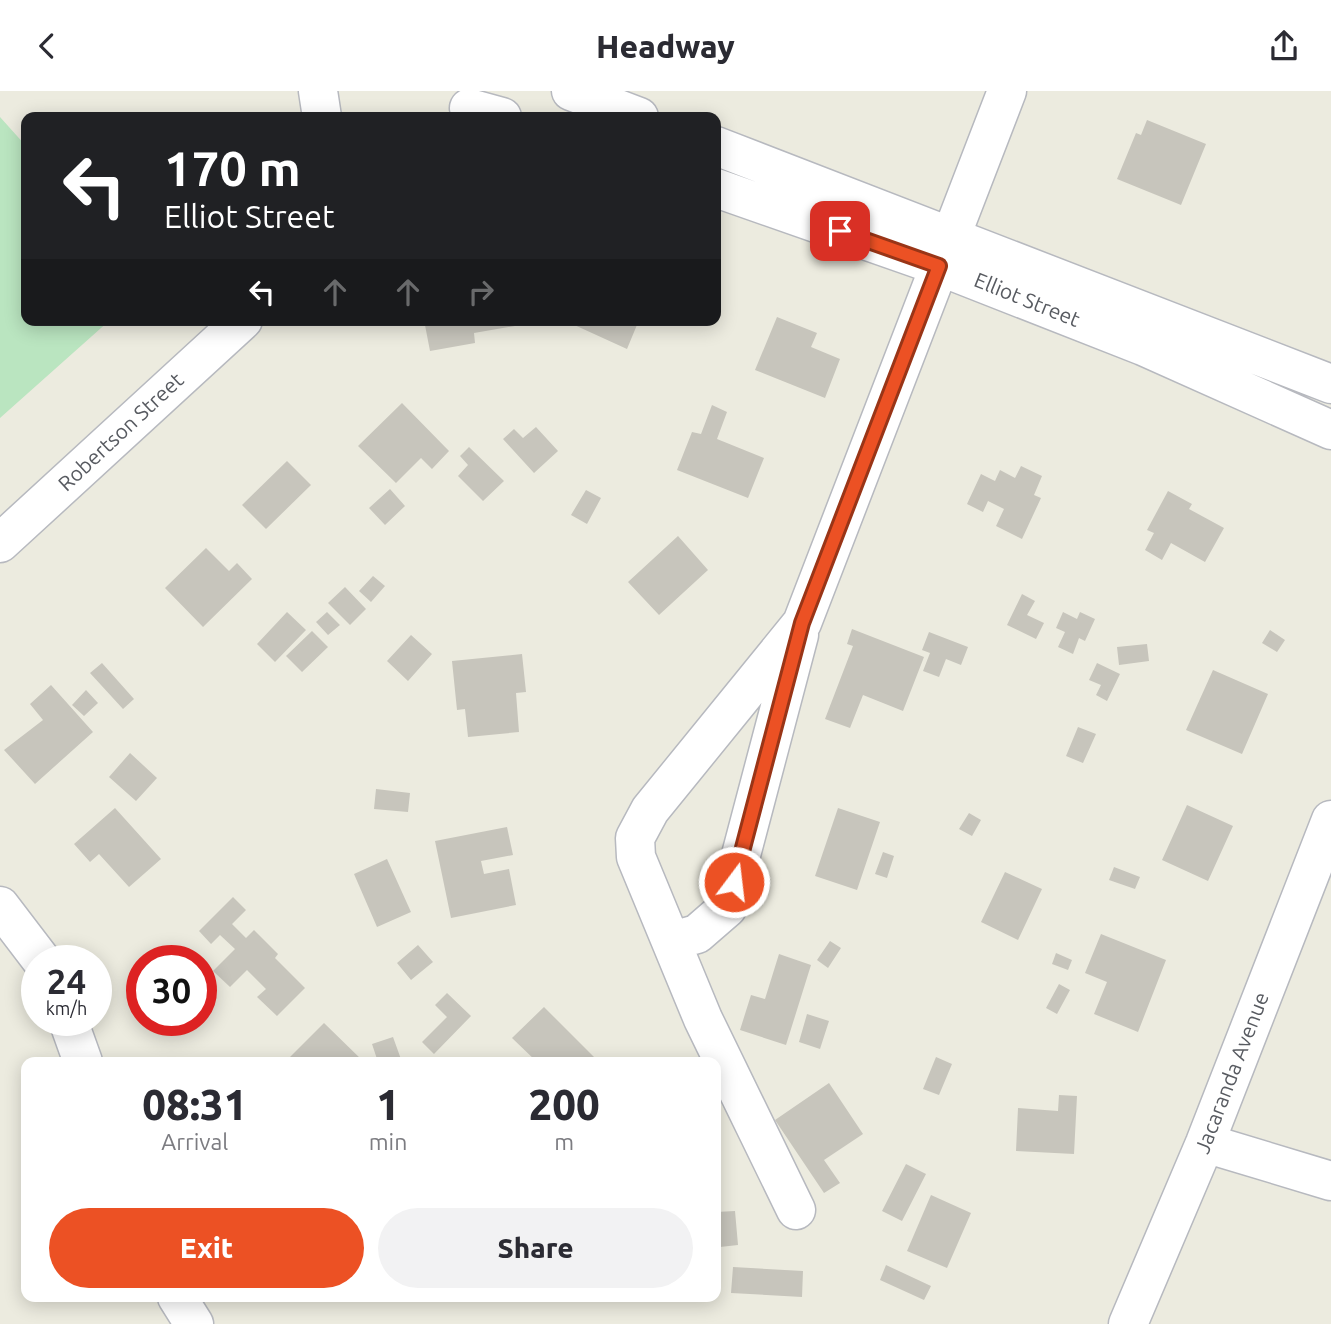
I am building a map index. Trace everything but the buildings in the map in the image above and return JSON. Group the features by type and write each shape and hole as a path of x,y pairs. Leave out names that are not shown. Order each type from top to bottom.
{"street":[{"path":"570,91 626,112"},
{"path":"672,941 697,934 727,908 802,623 1007,91"},
{"name":"Elliot Street","path":"721,148 1143,346 1331,430"},
{"name":"Elliot Street","path":"721,189 945,251 1331,384"},
{"name":"Robertson Street","path":"0,543 236,326"},
{"path":"796,1210 703,1019 636,857 635,838 642,823 802,623"},
{"name":"Jacaranda Avenue","path":"1128,1324 1205,1143 1331,820"},
{"path":"0,905 30,945"},
{"path":"74,1036 81,1057"},
{"path":"1205,1143 1331,1181"},
{"path":"180,1302 194,1324"}],"green space":[{"path":"0,117 21,140 21,326 103,326 0,418"}],"route":[{"path":"734,882 802,623 939,266 840,231"}]}
